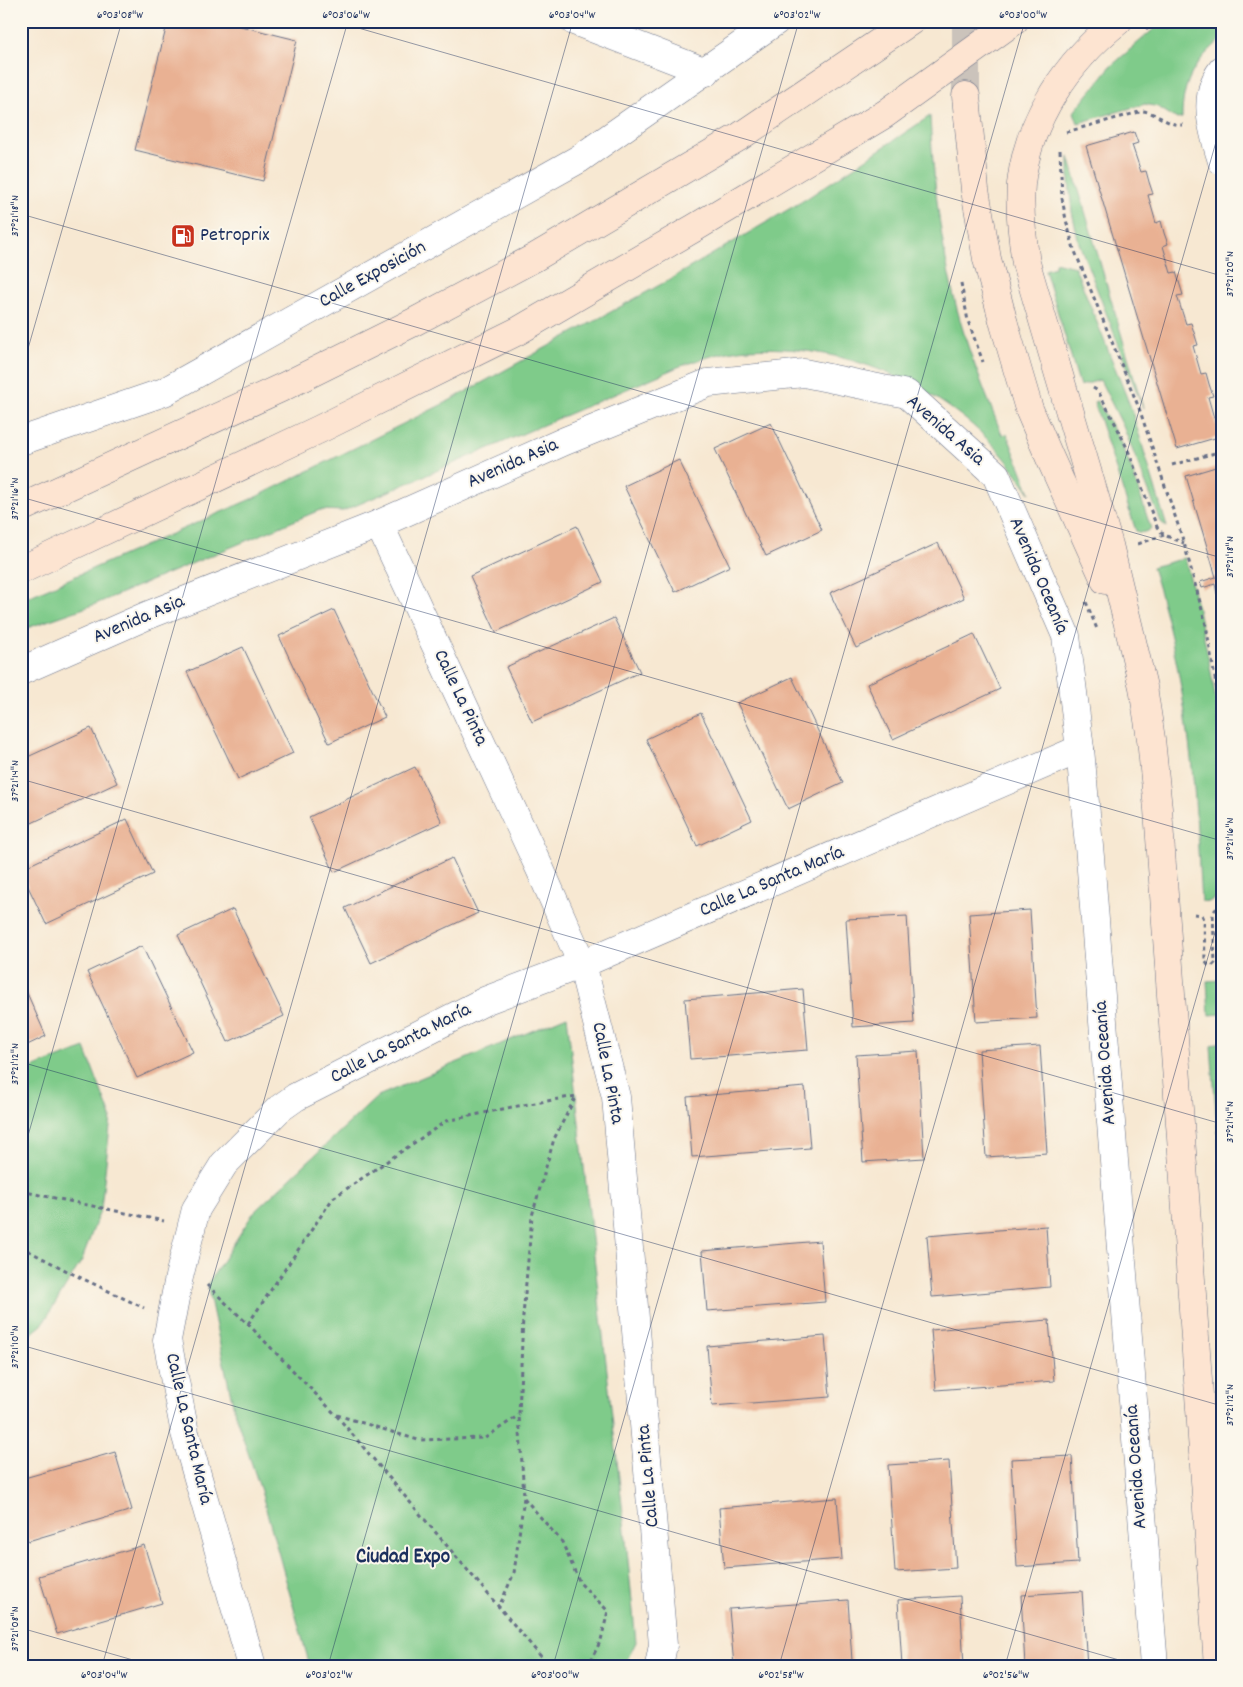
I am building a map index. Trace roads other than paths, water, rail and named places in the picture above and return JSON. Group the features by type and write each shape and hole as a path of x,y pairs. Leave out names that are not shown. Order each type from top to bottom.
{"main road":[{"path":"21,508 283,387 412,323 534,258 740,137 911,21"},
{"path":"21,570 311,433 518,331 885,114 1014,21"},
{"path":"1129,27 1108,29 1060,80 1043,112 1028,148 1021,184 1021,229 1026,263 1109,545 1142,687 1151,739 1158,809 1218,1604 1218,1666"},
{"path":"966,96 975,190 987,259 1021,380 1030,409 1049,456 1133,646"}],"street":[{"path":"574,21 706,72"},
{"name":"Calle Exposición","path":"21,441 164,392 579,159 706,72 776,21"},
{"path":"1222,70 1212,89 1210,105 1211,123 1222,161"},
{"name":"Avenida Asia","path":"21,671 146,616 379,524 565,441 708,383 804,373 907,394 996,475"},
{"name":"Avenida Oceanía","path":"996,475 1066,636 1080,749 1154,1666"},
{"name":"Calle La Pinta","path":"379,524 540,869 582,964 616,1097 664,1645 658,1666"},
{"name":"Calle La Santa María","path":"252,1666 185,1433 167,1340 178,1277 196,1209 224,1164 279,1109 296,1097 486,1000 582,964 1080,749"}],"tunnel":[{"path":"966,21 966,96"}],"place":[{"name":"Petroprix","path":"183,236"}],"district":[{"name":"Ciudad Expo","path":"403,1558"}]}
